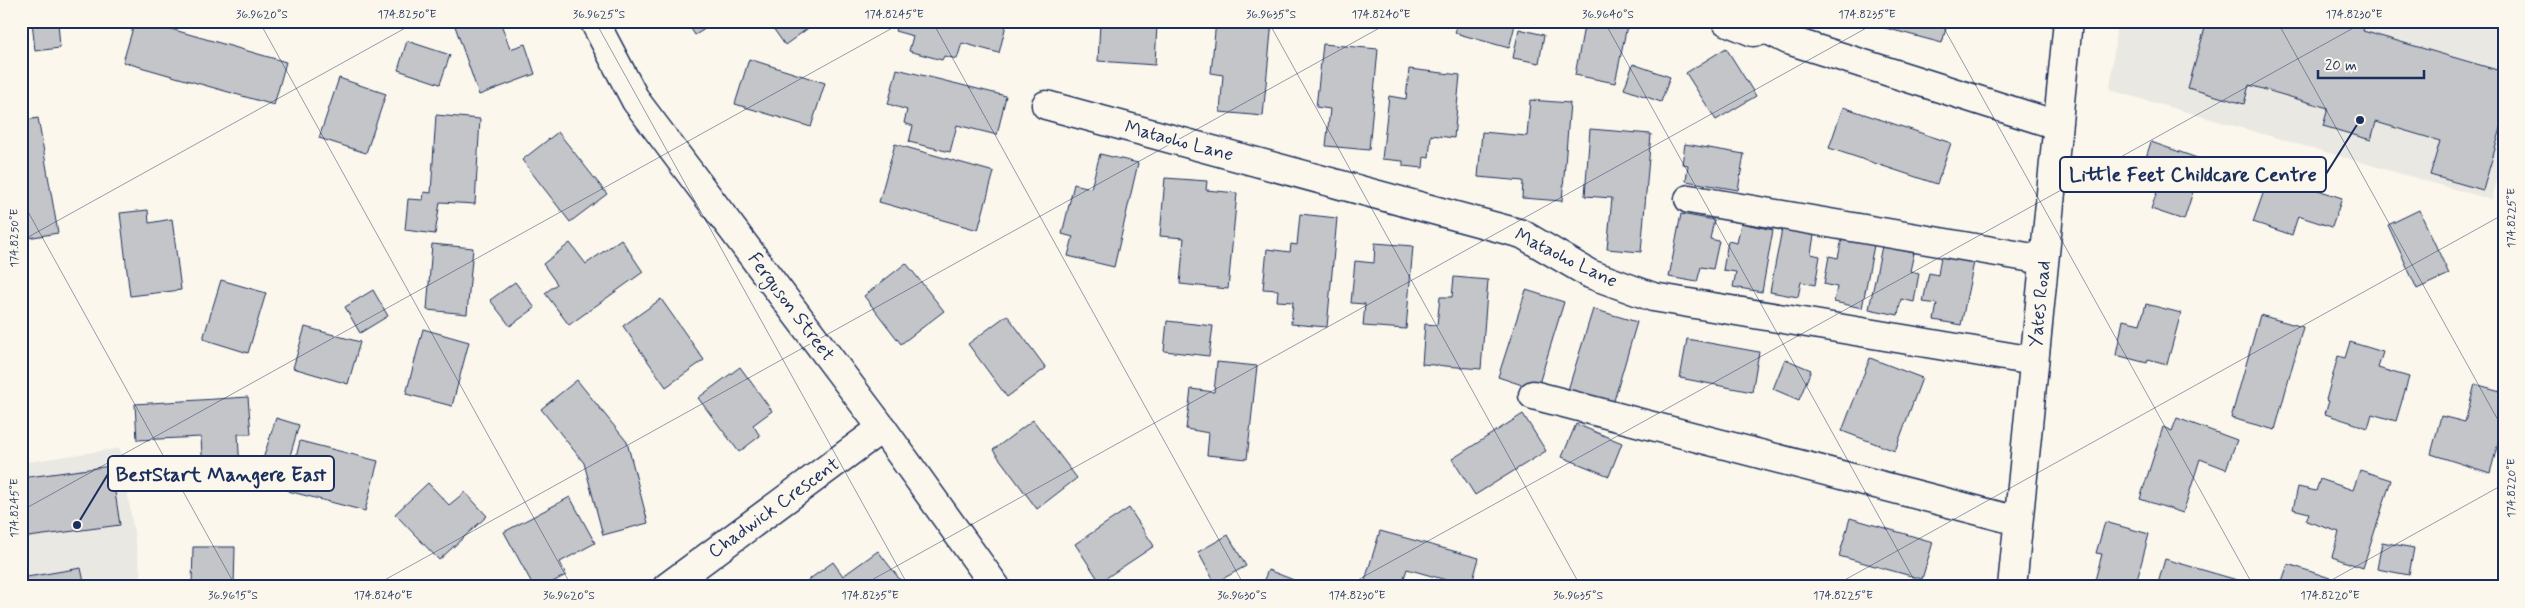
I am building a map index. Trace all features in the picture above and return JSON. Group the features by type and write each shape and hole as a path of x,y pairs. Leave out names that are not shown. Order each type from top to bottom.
{"street":[{"name":"Ferguson Street","path":"594,21 636,101 882,428 996,587"},
{"path":"1726,21 1752,32 1765,26 1788,40 2057,125"},
{"name":"Yates Road","path":"2012,587 2068,21"},
{"name":"Mataoho Lane","path":"1046,105 1522,234 1590,274 1653,297 2034,362"},
{"path":"1689,199 2044,260"},
{"path":"1533,395 2018,521"},
{"name":"Chadwick Crescent","path":"667,587 882,428"}],"shaded area":[{"path":"2117,21 2504,21 2504,151 2492,200 2110,90"},
{"path":"120,448 143,587 21,587 21,463"}],"building":[{"path":"32,21 58,21 60,48 35,51"},
{"path":"135,21 143,21 286,62 274,105 123,62"},
{"path":"470,21 500,21 510,49 525,44 535,74 479,95 455,26"},
{"path":"686,21 718,21 695,35"},
{"path":"768,21 818,21 785,45"},
{"path":"898,21 1007,21 999,53 962,43 957,59 944,56 942,60 909,51 913,36 895,31"},
{"path":"1175,21 1175,26 1157,24 1155,65 1098,61 1100,23 1071,22"},
{"path":"1216,21 1272,21 1263,116 1220,112 1223,75 1211,73"},
{"path":"1458,21 1516,21 1509,48 1455,33"},
{"path":"1585,21 1604,21 1627,26 1615,83 1575,75"},
{"path":"1859,21 1948,21 1942,43"},
{"path":"2207,21 2233,28 2235,21 2366,21 2363,31 2504,72 2504,118 2483,190 2430,175 2440,141 2376,122 2371,140 2323,126 2328,108 2249,85 2244,104 2188,88"},
{"path":"1519,29 1544,35 1539,63 1513,58"},
{"path":"407,41 450,55 440,84 398,70"},
{"path":"1323,44 1378,49 1369,150 1326,146 1330,109 1316,107"},
{"path":"1726,48 1756,96 1716,120 1686,73"},
{"path":"749,59 825,83 811,127 735,104"},
{"path":"1633,64 1670,77 1661,102 1624,89"},
{"path":"897,69 1006,96 997,135 957,125 950,152 909,142 913,126 904,123 907,110 888,104"},
{"path":"1409,69 1460,75 1454,138 1431,135 1429,158 1424,157 1423,168 1403,166 1403,161 1382,159 1389,96 1406,99"},
{"path":"339,78 386,94 366,153 319,138"},
{"path":"1530,100 1570,103 1562,201 1522,198 1523,181 1478,177 1482,132 1527,136"},
{"path":"1843,107 1951,143 1937,184 1829,148"},
{"path":"436,115 480,119 475,204 440,202 435,234 405,230 408,199 423,200 424,192 431,193"},
{"path":"38,118 58,233 21,239 21,121"},
{"path":"1590,129 1651,134 1641,252 1607,249 1612,198 1585,196"},
{"path":"558,132 607,194 570,222 522,160"},
{"path":"2151,142 2203,160 2184,220 2151,209 2161,180 2141,173"},
{"path":"895,144 994,172 978,230 879,202"},
{"path":"1685,144 1744,154 1738,190 1686,181 1688,165 1682,164"},
{"path":"1100,154 1138,163 1114,267 1068,256 1073,237 1062,234 1074,184 1091,188"},
{"path":"2270,174 2342,198 2332,227 2298,216 2292,235 2253,222"},
{"path":"1165,178 1207,181 1206,190 1237,193 1228,289 1180,284 1184,238 1160,236"},
{"path":"148,210 149,223 172,219 181,290 130,296 120,213"},
{"path":"2419,210 2449,274 2417,289 2388,225"},
{"path":"1300,214 1337,218 1327,327 1291,324 1293,302 1277,301 1278,290 1263,289 1267,249 1290,252 1291,244 1297,245"},
{"path":"1681,214 1714,220 1710,239 1719,241 1713,269 1701,267 1697,282 1669,277"},
{"path":"1741,223 1773,230 1762,292 1733,287 1736,272 1723,270 1728,241 1737,243"},
{"path":"1782,229 1814,235 1811,254 1820,256 1815,285 1801,282 1798,297 1770,292"},
{"path":"621,239 643,272 569,325 545,293 557,284 543,264 570,243 586,264"},
{"path":"1842,239 1874,245 1862,308 1834,302 1837,287 1824,284 1829,256 1838,258"},
{"path":"1375,243 1413,246 1406,329 1363,326 1365,304 1351,303 1355,261 1374,263"},
{"path":"432,244 473,248 467,314 427,310"},
{"path":"1882,246 1914,253 1910,271 1919,273 1914,302 1901,299 1898,315 1869,309"},
{"path":"1941,256 1974,262 1961,325 1934,320 1937,304 1923,302 1929,273 1938,275"},
{"path":"906,263 944,311 901,344 864,296"},
{"path":"1454,277 1488,280 1481,369 1422,364 1425,324 1437,325 1440,297 1452,297"},
{"path":"221,280 266,293 248,353 203,339"},
{"path":"515,282 535,308 510,326 490,300"},
{"path":"373,290 388,316 360,333 345,307"},
{"path":"1526,290 1564,302 1537,390 1498,377"},
{"path":"661,299 704,360 666,387 623,326"},
{"path":"2146,304 2181,313 2167,364 2148,359 2147,363 2116,355 2123,320 2140,324"},
{"path":"1593,309 1637,322 1613,404 1568,390"},
{"path":"1007,315 1046,368 1007,397 968,344"},
{"path":"2260,315 2303,327 2275,430 2231,418"},
{"path":"1167,321 1213,326 1209,356 1164,351"},
{"path":"305,327 360,342 348,384 293,368"},
{"path":"423,329 469,342 452,406 406,394"},
{"path":"1687,339 1759,352 1752,392 1680,378"},
{"path":"2350,342 2383,352 2378,368 2409,377 2396,421 2372,414 2368,428 2325,414 2329,401 2326,400 2338,356 2345,358"},
{"path":"1870,358 1922,378 1895,451 1842,431"},
{"path":"1785,359 1811,370 1799,400 1773,389"},
{"path":"1217,362 1257,366 1247,459 1207,455 1209,433 1186,429 1191,389 1214,392"},
{"path":"740,367 772,411 753,425 760,436 739,452 698,398"},
{"path":"577,380 627,442 648,523 603,535 584,463 541,409"},
{"path":"2475,384 2504,392 2504,421 2490,473 2431,454 2441,416 2465,422"},
{"path":"248,397 251,434 238,434 240,471 203,473 201,437 137,440 135,404"},
{"path":"1523,414 1546,451 1475,495 1452,459"},
{"path":"276,418 299,425 287,466 263,459"},
{"path":"2177,418 2237,440 2226,469 2200,459 2183,513 2140,499 2163,427 2172,431"},
{"path":"1033,420 1077,478 1037,509 993,450"},
{"path":"1576,424 1622,443 1609,476 1562,457"},
{"path":"300,441 378,461 365,511 288,491"},
{"path":"111,466 120,525 21,538 21,478"},
{"path":"2360,470 2391,480 2363,568 2332,557 2339,532 2306,521 2309,513 2293,509 2298,487 2316,491 2320,479 2353,490"},
{"path":"428,483 449,505 465,492 487,516 439,560 395,514"},
{"path":"570,497 595,543 560,562 566,575 543,587 534,587 504,532"},
{"path":"1129,508 1154,546 1100,582 1075,544"},
{"path":"1850,518 1933,542 1922,579 1839,556"},
{"path":"2105,522 2149,534 2135,587 2087,587 2089,582 2094,584 2102,554 2096,553"},
{"path":"1380,531 1479,558 1471,587 1407,569 1401,587 1363,587"},
{"path":"1228,535 1246,566 1215,583 1198,552"},
{"path":"2382,542 2414,548 2409,575 2377,569"},
{"path":"193,547 235,547 234,587 192,587"},
{"path":"878,551 904,585 901,587 811,587 807,581 833,562 843,576"},
{"path":"2165,559 2244,582 2242,587 2157,587"},
{"path":"2288,564 2348,584 2347,587 2280,587"},
{"path":"81,568 85,587 21,587 21,578"},
{"path":"1268,570 1304,584 1303,587 1261,587"}],"place":[{"name":"Little Feet Childcare Centre","path":"2360,120"},
{"name":"BestStart Mangere East","path":"77,525"}]}
